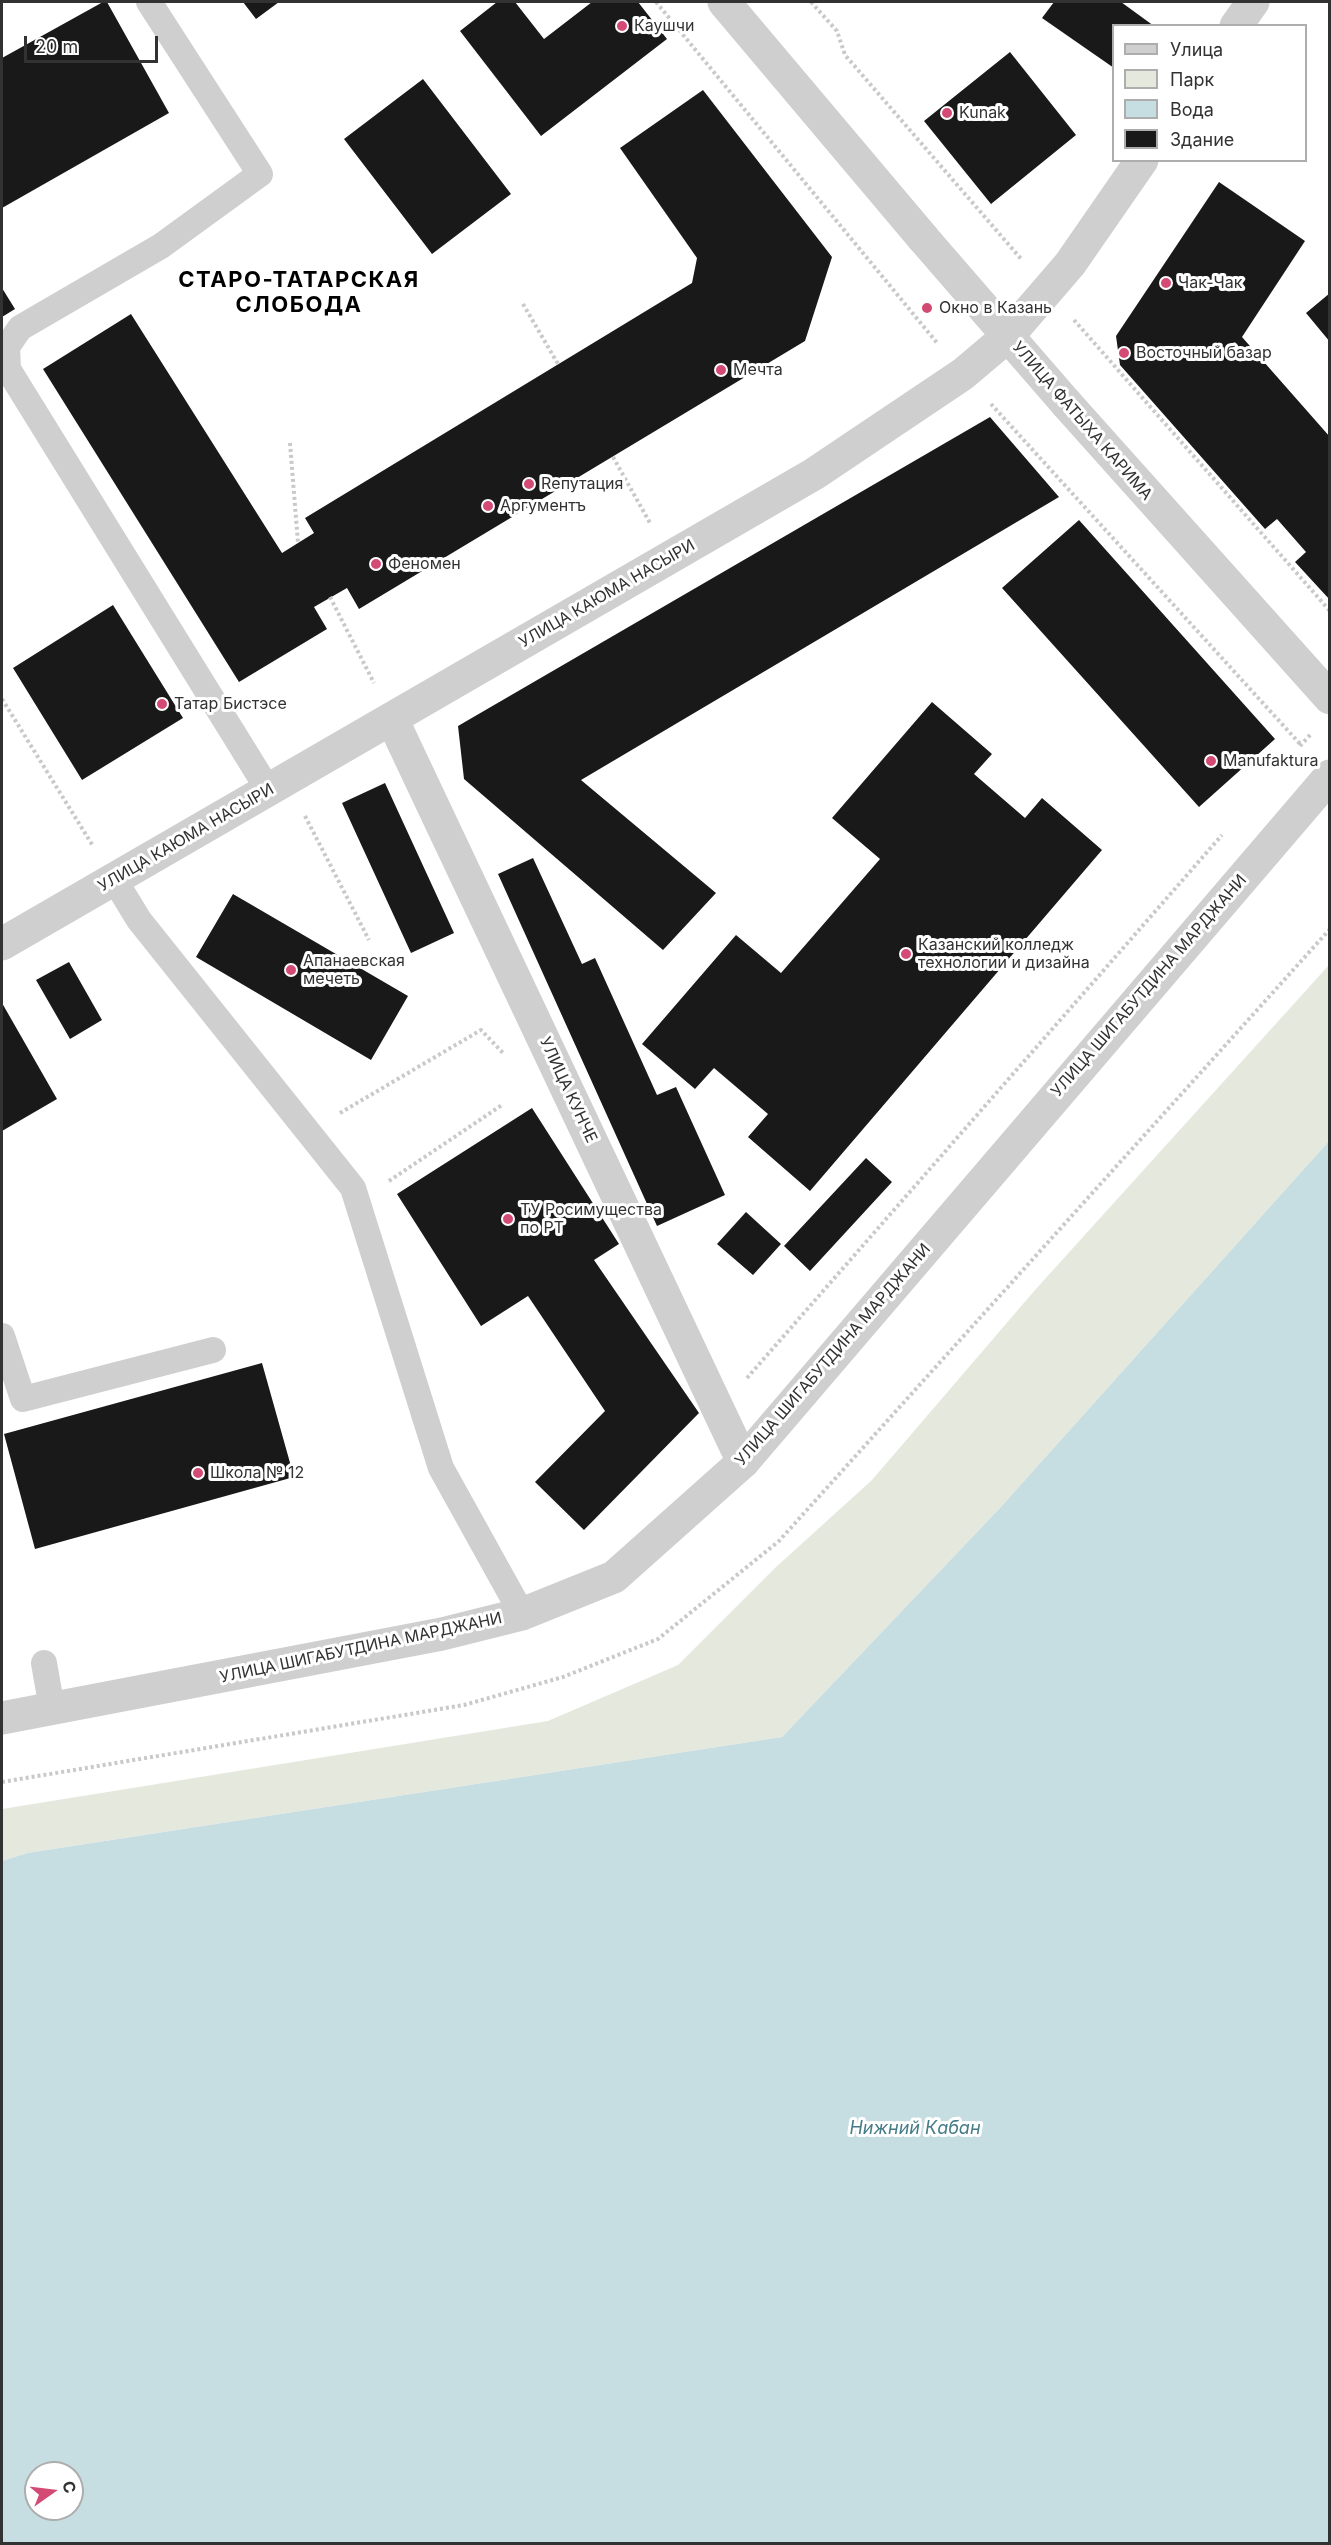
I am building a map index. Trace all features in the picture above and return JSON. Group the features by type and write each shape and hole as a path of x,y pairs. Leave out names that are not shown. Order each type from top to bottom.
{"street":[{"name":"УЛИЦА ФАТЫХА КАРИМА","path":"724,2 1066,403 1329,698"},
{"path":"1237,24 1253,2"},
{"name":"УЛИЦА КАЮМА НАСЫРИ","path":"2,944 813,474 963,374 1008,336 1070,264 1141,162"},
{"name":"УЛИЦА КУНЧЕ","path":"392,719 743,1462"},
{"name":"УЛИЦА ШИГАБУТДИНА МАРДЖАНИ","path":"2,1718 442,1634 522,1614 614,1577 743,1462 1329,776"}],"lane":[{"path":"149,2 260,174 161,246 20,328 7,347 8,369 277,786"},
{"path":"114,879 139,920 353,1188 441,1468 522,1614"},
{"path":"2,1335 23,1399 213,1350"},
{"path":"44,1663 52,1708"}],"path":[{"path":"523,304 558,364"},
{"path":"290,443 298,543"},
{"path":"613,457 669,558"},
{"path":"330,597 392,719"},
{"path":"2,699 59,795 114,879"},
{"path":"1294,753 1315,729"},
{"path":"277,786 369,940"},
{"path":"745,1380 1228,828"},
{"path":"308,1131 481,1030 505,1056"},
{"path":"358,1201 502,1105"}],"green space":[{"path":"1329,965 1329,1141 999,1509 782,1737 27,1853 2,1861 2,1809 548,1721 678,1665 775,1568 872,1480 1035,1290"}],"water":[{"name":"Нижний Кабан","path":"1329,1141 1329,2543 2,2543 2,1861 27,1853 782,1737 999,1509"}],"building":[{"path":"103,2 107,2 169,113 2,208 2,58"},
{"path":"243,2 279,2 256,19"},
{"path":"497,2 515,2 544,39 592,2 638,2 667,39 541,136 460,31"},
{"path":"1054,2 1121,2 1151,24 1112,24 1112,67 1042,18"},
{"path":"1010,52 1076,135 991,204 924,121"},
{"path":"423,79 511,194 432,254 344,139"},
{"path":"703,90 832,257 805,341 359,609 347,588 314,607 327,629 239,682 43,369 131,314 282,553 314,533 305,518 692,283 697,258 620,148"},
{"path":"1219,182 1305,241 1242,337 1330,437 1330,600 1295,562 1306,552 1277,519 1265,529 1120,365 1116,336"},
{"path":"2,288 15,309 2,317"},
{"path":"1330,293 1330,342 1306,313"},
{"path":"990,417 1059,497 581,780 716,893 663,950 464,779 458,726"},
{"path":"1079,520 1275,739 1199,807 1002,588"},
{"path":"113,605 183,718 82,780 13,668"},
{"name":"Казанский колледж технологии и дизайна","path":"932,702 992,754 974,774 1025,818 1042,798 1102,850 810,1191 748,1137 768,1114 714,1068 695,1089 642,1044 736,935 781,973 880,859 832,818"},
{"path":"385,783 454,933 411,953 342,803"},
{"path":"533,858 582,964 595,958 657,1095 676,1087 725,1195 657,1226 498,874"},
{"name":"Апанаевская мечеть","path":"233,894 408,996 371,1060 196,957"},
{"path":"69,962 102,1020 70,1039 36,980"},
{"path":"2,1003 57,1099 2,1131"},
{"path":"532,1108 619,1244 594,1260 699,1413 584,1530 535,1482 605,1411 528,1296 481,1326 397,1194"},
{"path":"866,1158 892,1182 810,1271 784,1246"},
{"path":"746,1212 781,1244 753,1275 717,1244"},
{"path":"262,1363 294,1477 35,1549 4,1434"}],"place":[{"name":"Каушчи","path":"622,26"},
{"name":"Kunak","path":"947,113"},
{"name":"Чак-Чак","path":"1166,283"},
{"name":"Окно в Казань","path":"927,308"},
{"name":"Восточный базар","path":"1124,353"},
{"name":"Мечта","path":"721,370"},
{"name":"Rепутация","path":"529,484"},
{"name":"Аргументъ","path":"488,506"},
{"name":"Феномен","path":"376,564"},
{"name":"Татар Бистэсе","path":"162,704"},
{"name":"Manufaktura","path":"1211,761"},
{"name":"Казанский колледж технологии и дизайна","path":"906,954"},
{"name":"Апанаевская мечеть","path":"291,970"},
{"name":"ТУ Росимущества по РТ","path":"508,1219"},
{"name":"Школа № 12","path":"198,1473"}],"district":[{"name":"СТАРО-ТАТАРСКАЯ СЛОБОДА","path":"299,292"}]}
